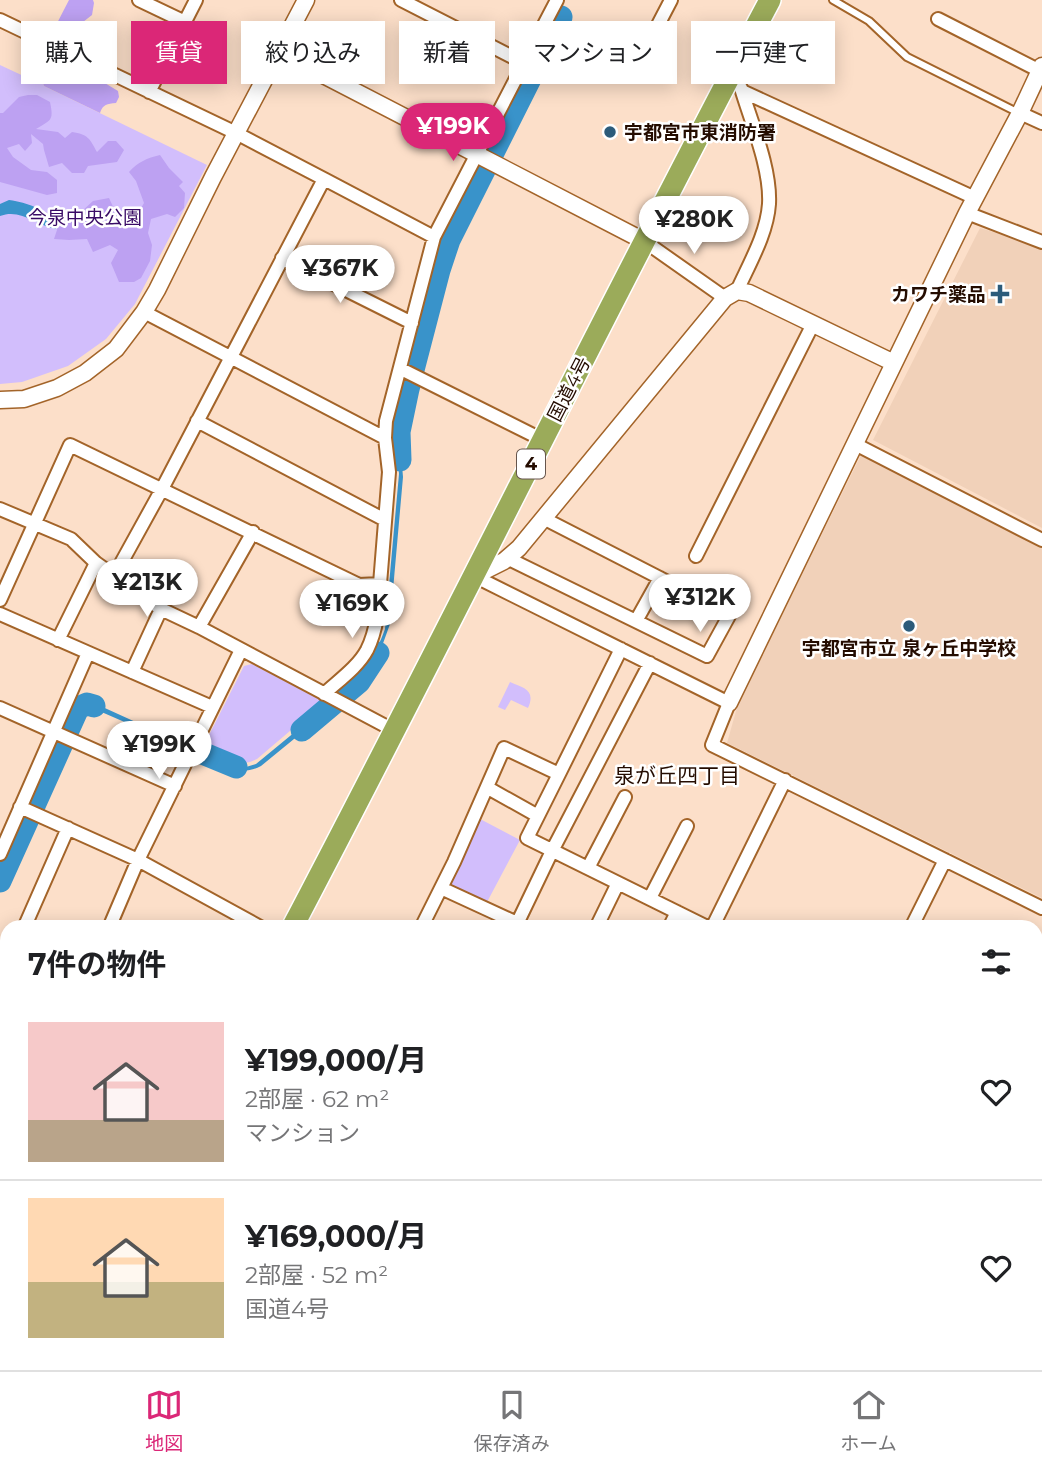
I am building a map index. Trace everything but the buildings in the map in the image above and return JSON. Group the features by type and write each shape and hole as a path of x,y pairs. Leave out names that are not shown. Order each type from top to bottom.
{"highway":[{"name":"国道4号","path":"761,21 770,0"},
{"name":"国道4号","path":"296,920 396,731 644,240 735,84"}],"street":[{"path":"139,0 183,21"},
{"path":"186,21 196,0"},
{"path":"295,21 306,0"},
{"path":"401,0 418,4 509,55"},
{"path":"660,21 671,0"},
{"path":"546,21 554,1"},
{"path":"938,19 1041,69 967,213 712,745 1042,908"},
{"path":"0,20 236,133 434,237"},
{"path":"149,92 153,84"},
{"path":"0,400 24,399 57,388 85,373 116,349 157,290 262,84"},
{"path":"341,84 644,240 731,295 749,293 894,363"},
{"path":"324,694 351,670 366,651 375,624 389,472 386,421 434,237 513,84"},
{"path":"474,576 503,561 519,548 731,295 763,231 769,205 767,174 737,84"},
{"path":"740,84 975,198"},
{"path":"1020,113 1042,123"},
{"path":"114,576 324,179"},
{"path":"967,213 1042,243"},
{"path":"282,258 412,323"},
{"path":"144,312 386,438"},
{"path":"696,556 813,324"},
{"path":"401,369 543,440"},
{"path":"197,421 385,520"},
{"path":"855,444 1042,540"},
{"path":"0,600 70,445 359,585 380,584"},
{"path":"0,509 71,539 96,563 161,609 396,731"},
{"path":"507,558 707,656 730,614 543,518"},
{"path":"199,627 253,532"},
{"path":"58,640 96,563"},
{"path":"474,576 730,703"},
{"path":"636,621 660,578"},
{"path":"132,672 161,609"},
{"path":"0,614 212,707"},
{"path":"621,649 527,838 694,920"},
{"path":"112,920 138,860 241,650"},
{"path":"0,854 88,653"},
{"path":"518,920 650,663"},
{"path":"0,708 175,786"},
{"path":"425,920 488,788 504,748 559,774"},
{"path":"715,920 785,780"},
{"path":"488,788 538,816"},
{"path":"588,868 625,797"},
{"path":"20,807 138,860 247,920"},
{"path":"650,898 687,826"},
{"path":"28,920 68,828"},
{"path":"915,920 945,860"},
{"path":"600,920 618,883"},
{"path":"441,888 506,920"},
{"path":"673,920 677,912"}],"lane":[{"path":"833,0 869,21 907,57 1020,113"}],"shaded area":[{"path":"980,228 1042,249 1042,528 873,440"},
{"name":"宇都宮市立 泉ヶ丘中学校","path":"861,455 1042,547 1042,898 727,743 738,704"}],"green space":[{"path":"69,0 93,0 92,15 84,21 58,21"},
{"name":"今泉中央公園","path":"0,65 21,75 21,84 43,84 207,165 135,304 106,339 68,366 22,382 0,384"},
{"path":"43,84 106,84 118,91 119,97 116,103 106,105 100,113"},
{"path":"37,95 50,102 50,119 36,129 58,132 65,138 72,132 82,134 90,140 97,152 108,141 116,141 124,150 117,162 88,166 84,173 72,173 62,163 49,167 43,144 31,134 32,143 25,151 19,144 7,148 13,157 31,170 47,172 57,180 57,193 47,195 0,182 0,113 19,97"},
{"path":"160,155 183,182 179,186 185,193 184,208 175,217 167,214 151,219 148,233 152,245 150,261 141,278 134,282 119,282 111,263 118,250 110,245 93,252 87,239 54,239 57,230 55,211 81,212 93,201 109,198 115,211 136,217 144,203 136,181 129,172 143,161"},
{"path":"252,664 324,702 257,759 244,763 204,745 244,666"},
{"path":"510,682 530,693 528,708 511,700 505,710 498,707"},
{"path":"480,820 520,840 486,904 453,889 450,884"}],"water":[{"path":"478,179 481,181 449,242 417,362 414,361 447,241"},
{"path":"9,200 40,210 56,223 56,229 15,214 0,216 0,204"},
{"path":"407,386 410,387 399,429 403,477 390,624 374,663 350,689 348,686 370,660 385,629 399,474 396,429"},
{"path":"83,703 96,704 184,744 182,747 90,707 82,709 75,722 71,720"},
{"path":"324,708 327,712 261,766 240,770 206,757 207,754 246,767 256,764"}],"waterway":[{"path":"400,460 399,432 408,389 449,240 561,17"},
{"path":"302,730 359,682 378,653"},
{"path":"0,881 78,708 87,704 94,706"},
{"path":"154,733 236,767"}],"place":[{"name":"宇都宮市東消防署","path":"610,132"},
{"name":"カワチ薬品","path":"1000,294"},
{"name":"宇都宮市立 泉ヶ丘中学校","path":"909,626"}],"district":[{"name":"泉が丘四丁目","path":"677,775"}]}
